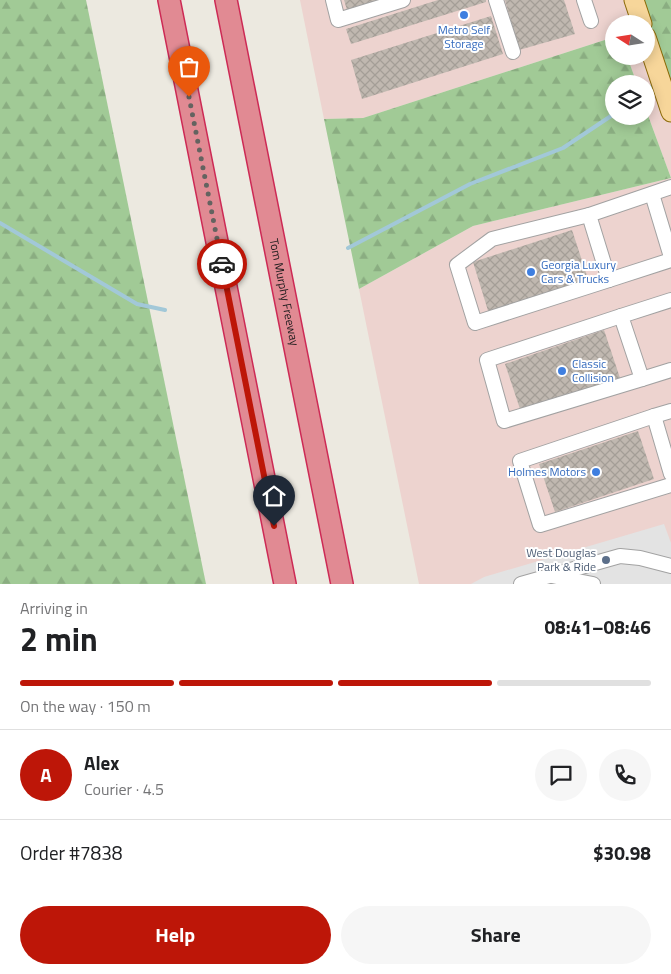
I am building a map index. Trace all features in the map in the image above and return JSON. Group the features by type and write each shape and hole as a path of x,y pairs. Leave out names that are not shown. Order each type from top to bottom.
{"highway":[{"path":"169,0 285,584"},
{"name":"Tom Murphy Freeway","path":"226,0 342,584"}],"main road":[{"path":"634,0 639,15"},
{"path":"655,64 671,112"}],"lane":[{"path":"334,0 338,20 403,0"},
{"path":"496,0 513,52"},
{"path":"584,0 591,21"},
{"path":"652,194 671,259 475,323 457,265 492,239 589,215 671,187"},
{"path":"589,215 609,280"},
{"path":"671,300 487,360 504,421 671,370"},
{"path":"621,316 642,379"},
{"path":"671,411 520,461 540,525 671,485"},
{"path":"654,416 671,474"},
{"path":"521,584 626,556 671,566"},
{"path":"550,575 593,584"}],"shaded area":[{"path":"300,0 634,0 639,15 605,15 605,40 363,118 324,119"},
{"path":"630,65 651,65 671,101 671,178 652,125 655,125 655,75 634,75"},
{"path":"671,178 671,584 419,584 359,289 473,226"},
{"name":"West Douglas Park & Ride","path":"664,524 671,543 671,584 471,584 484,577"}],"green space":[{"path":"0,0 86,0 206,584 0,584"},
{"path":"634,0 671,0 671,101 655,57 655,15 639,15"},
{"path":"605,40 605,65 630,65 634,75 605,75 605,125 652,125 671,178 473,226 359,289 324,119 363,118"}],"building":[{"path":"344,0 381,0 347,10"},
{"path":"438,0 486,0 486,2 351,44 346,29"},
{"path":"505,0 564,0 575,34 519,50"},
{"path":"491,16 503,54 362,99 351,60"},
{"name":"Georgia Luxury Cars & Trucks","path":"572,230 589,282 489,314 473,262"},
{"name":"Classic Collision","path":"604,330 620,378 521,412 505,364"},
{"name":"Holmes Motors","path":"638,431 654,479 555,512 539,464"}],"waterway":[{"path":"348,248 470,184 563,148 605,120"},
{"path":"0,223 137,304 165,310"}],"way so far":[{"path":"189,97 222,264"}],"place":[{"name":"Metro Self Storage","path":"464,15"},
{"name":"Georgia Luxury Cars & Trucks","path":"531,272"},
{"name":"Classic Collision","path":"562,371"},
{"name":"Holmes Motors","path":"596,472"},
{"name":"West Douglas Park & Ride","path":"606,560"}],"route":[{"path":"222,264 274,526"}]}
